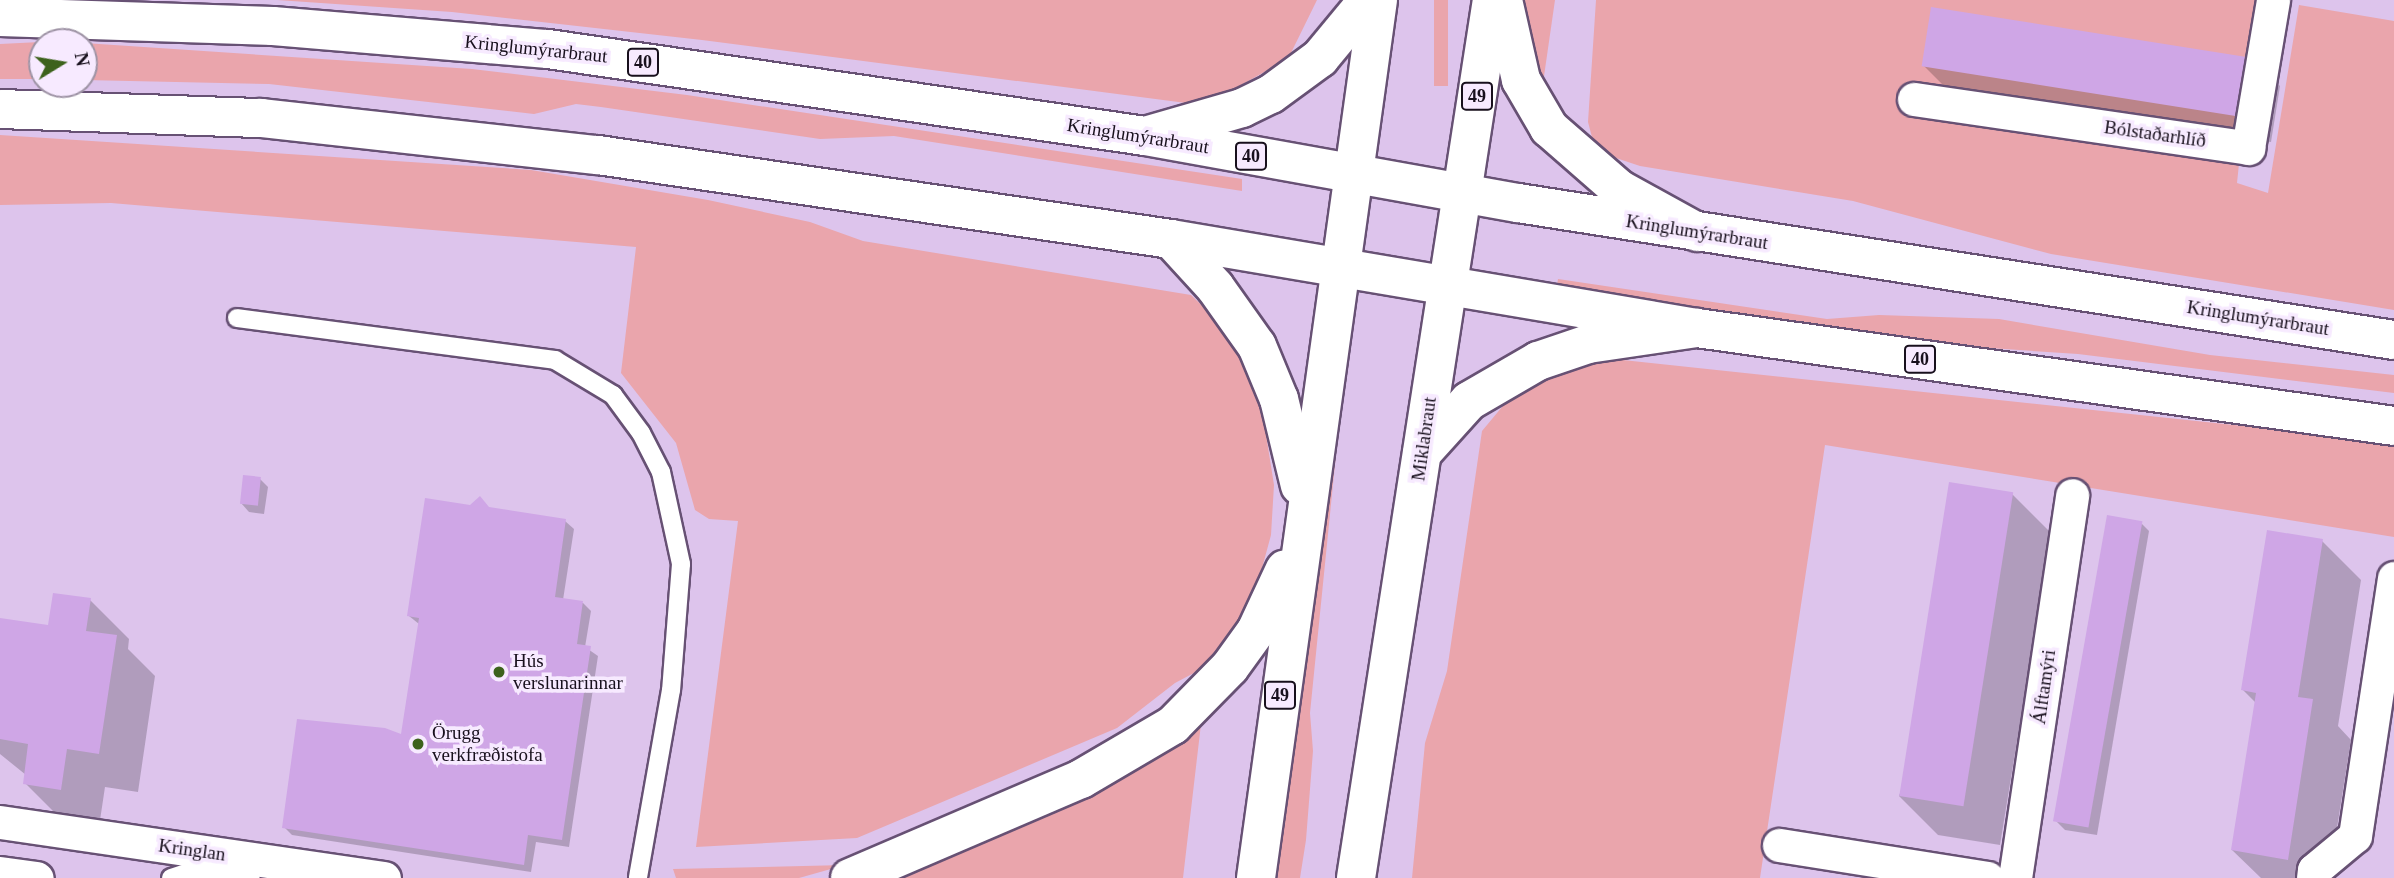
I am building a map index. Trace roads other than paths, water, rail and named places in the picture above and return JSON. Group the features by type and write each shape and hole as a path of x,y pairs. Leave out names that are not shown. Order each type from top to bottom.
{"main road":[{"path":"1145,136 1242,108 1271,94 1320,58 1368,0"},
{"name":"49","path":"1256,878 1303,524 1357,174 1378,0"},
{"name":"Miklabraut","path":"1356,878 1492,0"},
{"path":"1503,0 1521,80 1549,128 1619,189 1697,232"},
{"name":"Kringlumýrarbraut","path":"0,17 138,18 548,49 1145,136 1460,193 1697,232 2394,340"},
{"name":"40","path":"0,108 261,118 387,130 847,190 1171,239 1697,328 2394,426"},
{"path":"850,878 1081,779 1173,725 1230,667 1256,631 1303,524 1291,440 1266,363 1238,317 1171,239"},
{"path":"1422,453 1469,401 1538,361 1588,344 1697,328"}],"street":[{"name":"Bólstaðarhlíð","path":"1914,99 2248,148 2273,0"},
{"name":"Álftamýri","path":"2015,878 2073,495"},
{"path":"2313,878 2314,870 2355,836 2394,578"},
{"name":"Kringlan","path":"0,822 384,878"},
{"path":"1779,845 1987,878"},
{"path":"0,873 37,878"}],"lane":[{"path":"237,318 555,360 591,377 613,395 641,433 665,485 681,564 671,690 638,878"},
{"path":"172,878 193,871 251,878"}],"place":[{"name":"Hús verslunarinnar","path":"499,672"},
{"name":"Örugg verkfræðistofa","path":"418,744"}]}
